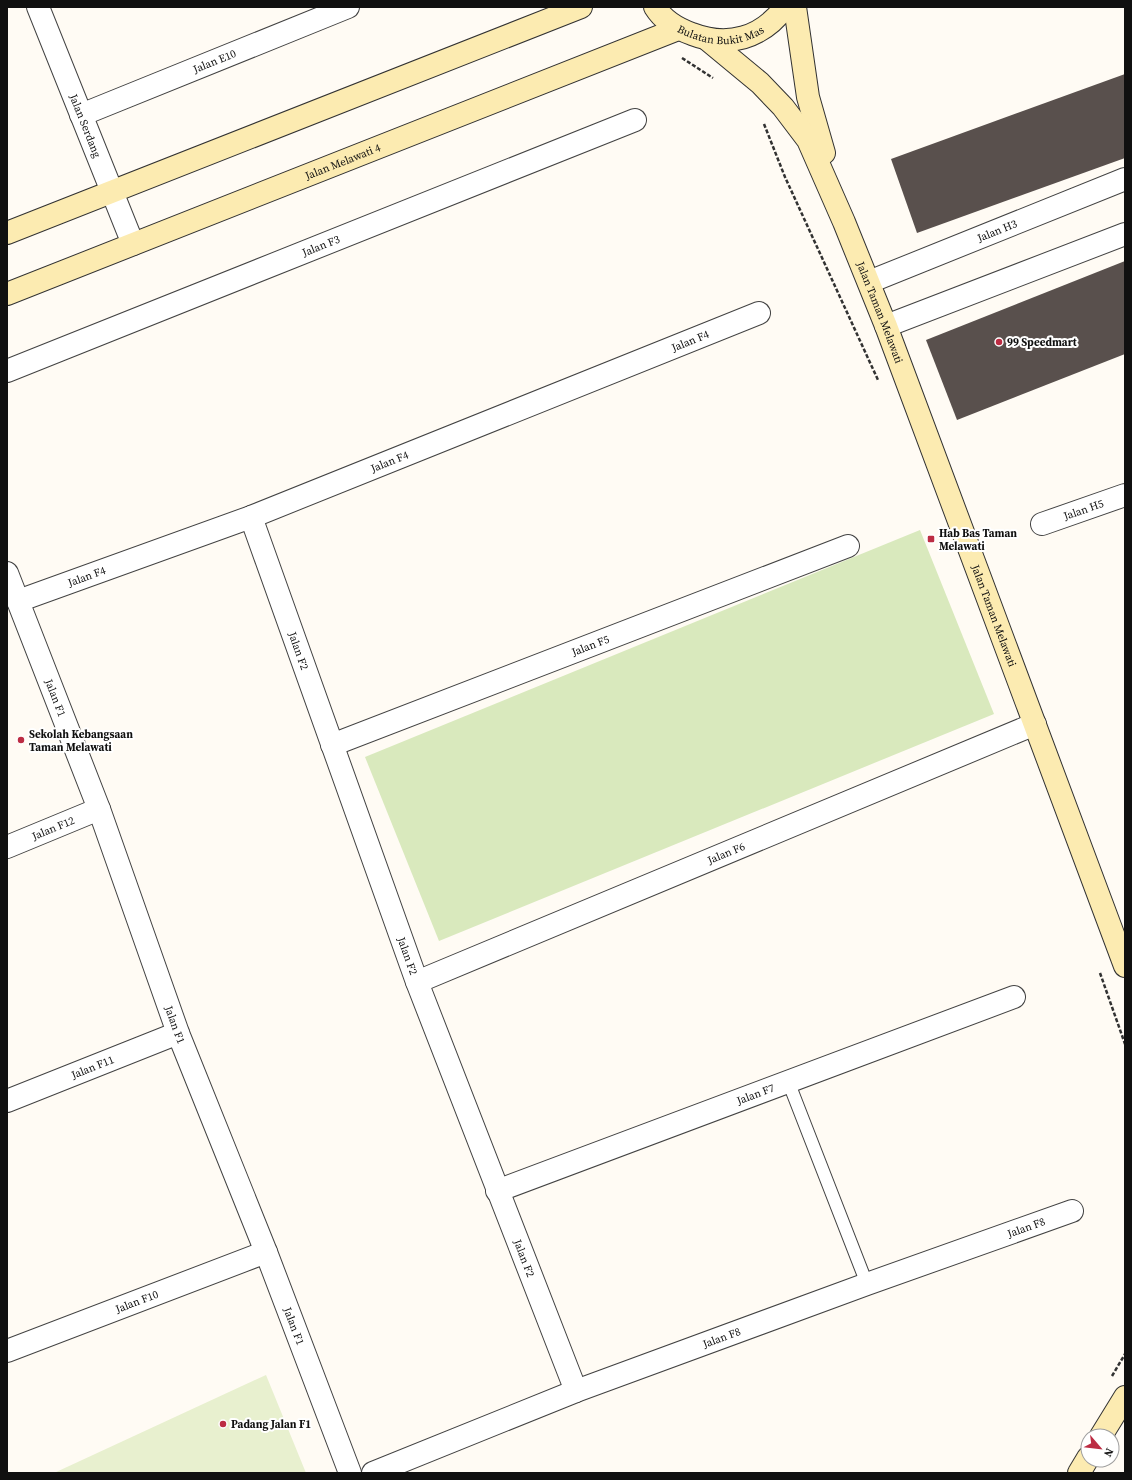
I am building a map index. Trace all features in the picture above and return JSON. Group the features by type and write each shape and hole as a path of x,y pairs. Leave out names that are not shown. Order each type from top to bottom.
{"main road":[{"path":"7,233 581,7"},
{"name":"Bulatan Bukit Mas","path":"655,7 678,29 708,40 734,40 756,33 777,18 785,7"},
{"name":"Jalan Taman Melawati","path":"795,7 808,97 844,222"},
{"name":"Jalan Melawati 4","path":"7,294 678,29"},
{"name":"Jalan Taman Melawati","path":"708,40 760,82 783,107 808,140 844,222 886,326 1125,966"},
{"path":"1107,1428 1125,1397"}],"street":[{"name":"Jalan Serdang","path":"38,7 133,244"},
{"name":"Jalan E10","path":"81,114 348,7"},
{"name":"Jalan F3","path":"7,371 635,120"},
{"name":"Jalan H3","path":"869,282 1125,179"},
{"path":"886,326 1125,234"},
{"name":"Jalan F4","path":"18,601 251,517 758,314"},
{"name":"Jalan H5","path":"1042,524 1125,495"},
{"name":"Jalan F2","path":"251,517 417,982 576,1391"},
{"name":"Jalan F5","path":"332,745 848,546"},
{"name":"Jalan F1","path":"7,573 99,809 178,1033 266,1252 350,1473"},
{"name":"Jalan F6","path":"417,982 1035,724"},
{"name":"Jalan F12","path":"7,846 99,809"},
{"name":"Jalan F7","path":"497,1191 1014,997"},
{"name":"Jalan F11","path":"7,1101 178,1033"},
{"name":"Jalan F8","path":"373,1473 576,1391 866,1284 1072,1211"},
{"name":"Jalan F10","path":"7,1351 266,1252"}],"lane":[{"path":"788,1081 866,1284"}],"path":[{"path":"680,56 719,82"},
{"path":"763,120 785,177 881,386"}],"green space":[{"path":"920,530 994,714 439,941 365,757"},
{"name":"Padang Jalan F1","path":"266,1375 306,1473 54,1473"}],"building":[{"path":"1125,74 1125,158 917,233 891,159"},
{"path":"1125,261 1125,354 957,420 926,340"}],"place":[{"name":"99 Speedmart","path":"999,342"},
{"name":"Hab Bas Taman Melawati","path":"931,539"},
{"name":"Sekolah Kebangsaan Taman Melawati","path":"21,740"},
{"name":"Padang Jalan F1","path":"223,1424"}]}
